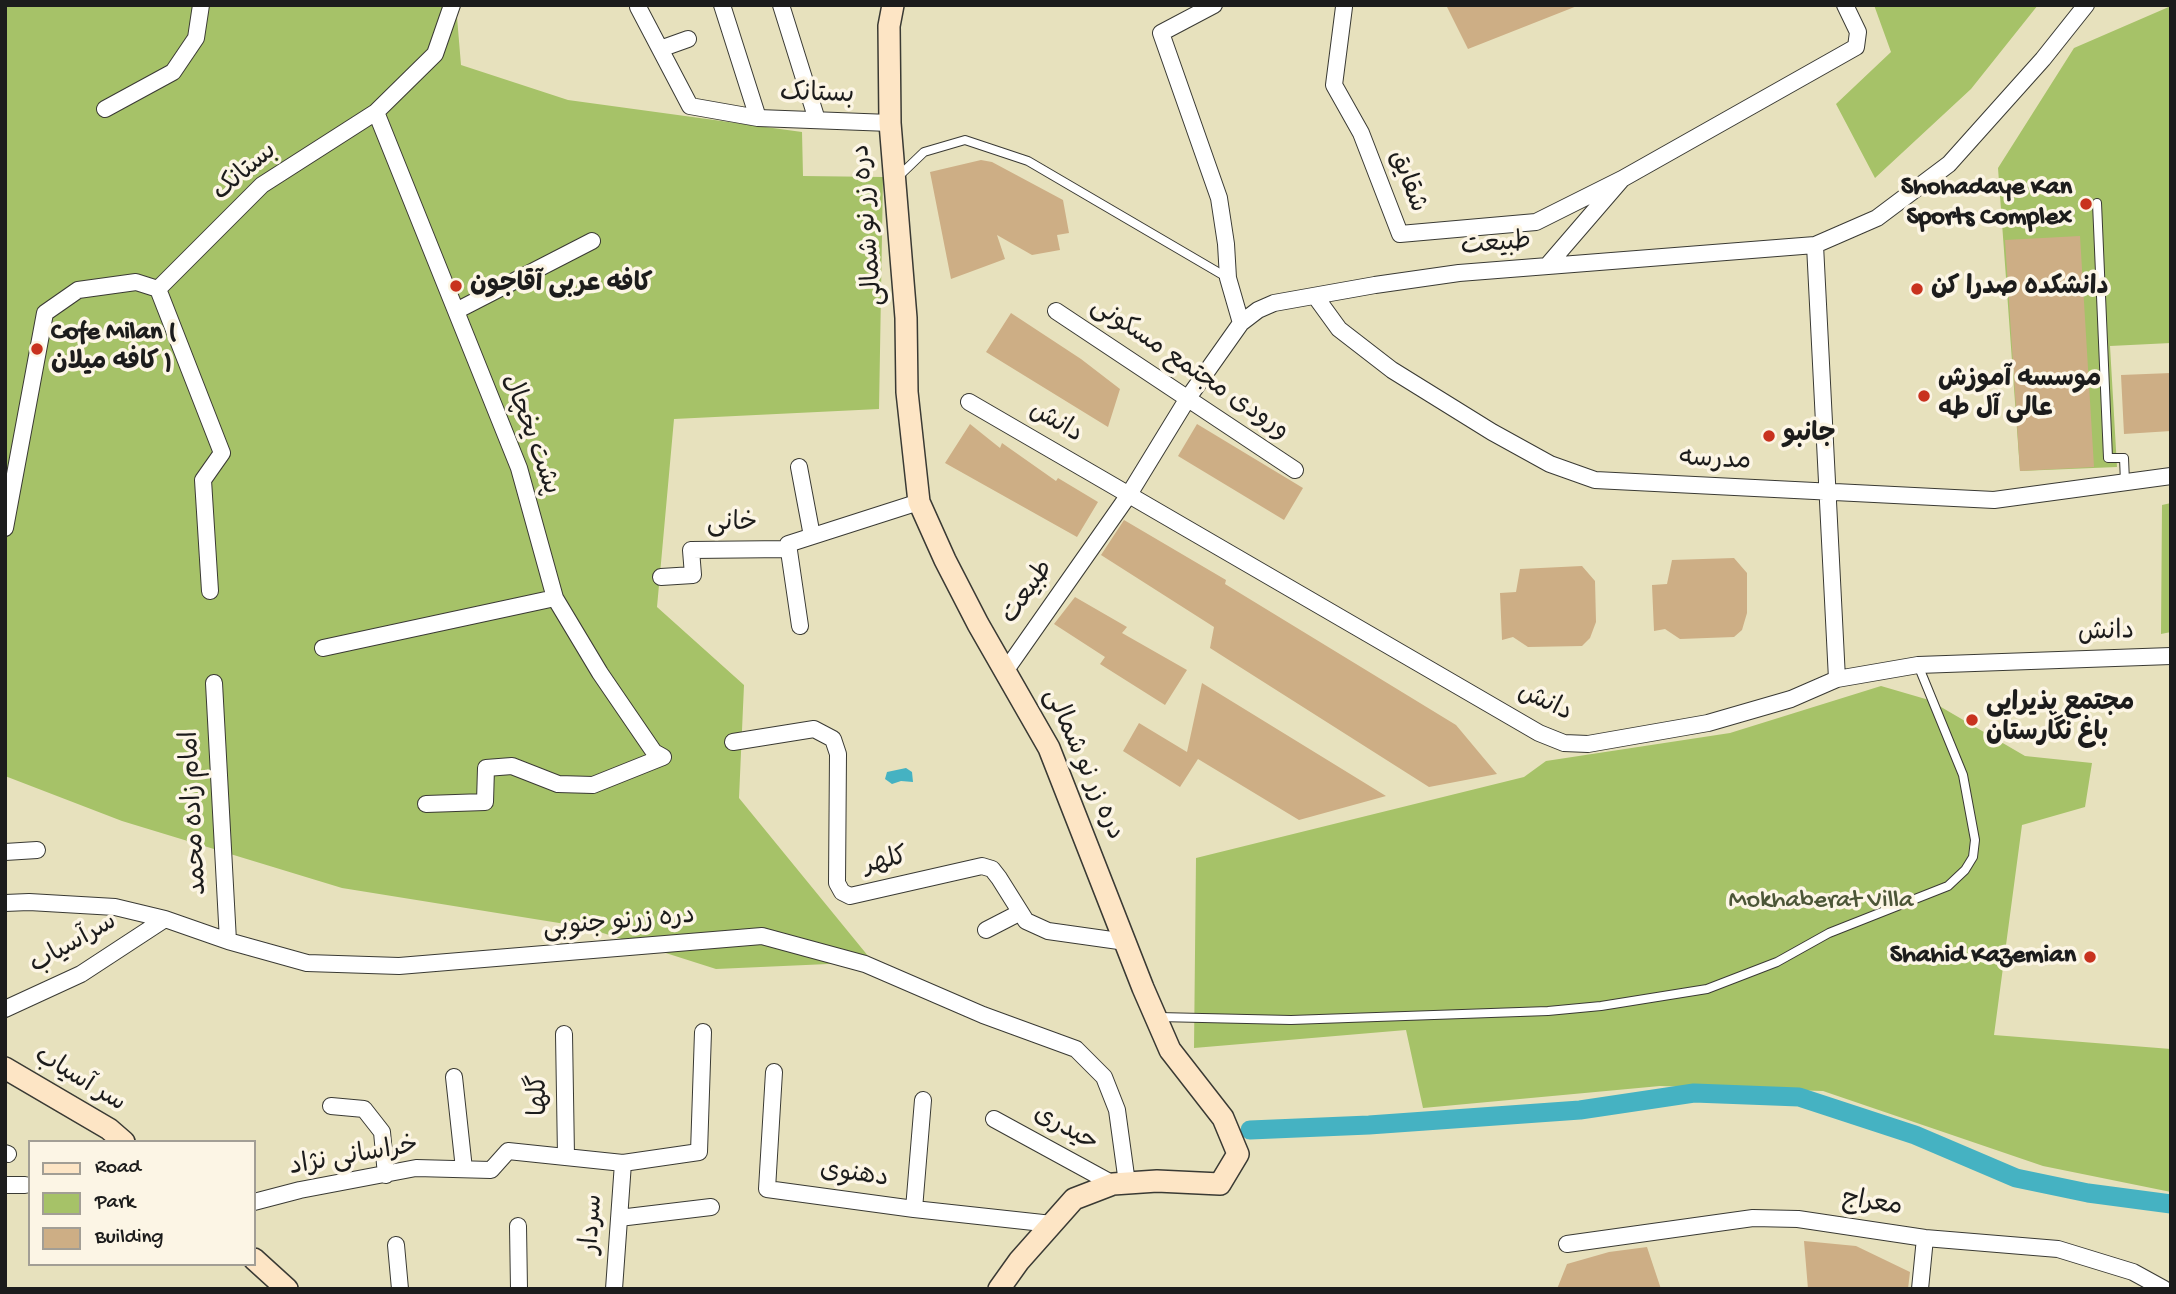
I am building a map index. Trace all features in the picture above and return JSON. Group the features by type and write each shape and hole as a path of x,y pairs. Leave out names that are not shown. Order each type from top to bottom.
{"street":[{"path":"104,108 173,72 197,38 201,5"},
{"name":"بستانک","path":"158,289 262,185 376,112 435,54 452,5"},
{"path":"722,5 758,118"},
{"path":"782,5 817,120"},
{"name":"دره زر نو شمالی","path":"893,5 889,26 890,123 906,317 907,392 919,502 945,560 1049,748 1170,1050 1223,1118 1238,1154 1220,1184 1157,1181 1120,1184 1074,1199 1019,1261 999,1289"},
{"path":"1214,5 1161,33 1219,198 1228,278 1241,323"},
{"name":"شقایق","path":"1344,7 1334,85 1361,133 1400,234 1536,222 1622,179 1856,47 1858,33 1845,5"},
{"name":"طبیعت","path":"1006,670 1128,496 1188,398 1241,323 1258,310 1274,303 1459,273 1815,246 1877,218 1948,164 2043,60 2086,5"},
{"path":"638,7 660,49 688,39"},
{"name":"بستانک","path":"660,49 690,106 758,118 890,123"},
{"name":"پشت یخچال","path":"376,112 519,468 555,598 600,673 654,752 663,757 593,785 558,785 512,766 486,768 485,802 426,804"},
{"name":"شقایق","path":"1547,266 1622,179"},
{"path":"456,311 593,241"},
{"path":"1815,246 1837,679"},
{"path":"5,528 45,313 78,290 136,282 158,289 222,453 203,480 210,591"},
{"name":"مدرسه","path":"1315,296 1339,329 1392,370 1492,432 1550,464 1595,480 1994,500 2171,476"},
{"name":"ورودی مجتمع مسکونی","path":"1056,311 1295,470"},
{"name":"دانش","path":"969,402 1539,733 1564,744 1588,744 1708,723 1791,699 1837,679 1918,665 2171,656"},
{"path":"5,429 22,430"},
{"path":"799,467 812,536"},
{"name":"خانی","path":"800,626 788,544 919,502"},
{"name":"خانی","path":"661,577 693,575 691,550 789,549"},
{"path":"323,648 555,598"},
{"name":"امام زاده محمد","path":"214,683 228,941"},
{"name":"کلهر","path":"733,742 814,729 833,739 838,754 837,883 842,892 850,897 982,866 992,869 1026,921 1048,931 1126,942"},
{"path":"5,852 37,850"},
{"name":"دره زرنو جنوبی","path":"5,903 115,907 165,919 228,941 307,962 399,966 762,936 852,960 983,1015 1076,1049 1104,1077 1117,1110 1120,1184"},
{"path":"986,930 1019,913"},
{"name":"سرآسیاب","path":"5,1009 80,975 165,919"},
{"path":"623,1163 699,1152 703,1032"},
{"name":"گلها","path":"564,1034 566,1156"},
{"name":"سر آسیاب","path":"5,1068 109,1129 122,1140"},
{"name":"دهنوی","path":"774,1072 767,1189 1052,1224"},
{"path":"454,1077 464,1169"},
{"path":"914,1209 923,1100"},
{"path":"331,1106 364,1109 382,1132 386,1175"},
{"name":"حیدری","path":"994,1119 1120,1184"},
{"name":"خراسانی نژاد","path":"256,1201 300,1190 416,1168 492,1170 508,1151 623,1163"},
{"name":"سردار","path":"614,1289 623,1163"},
{"path":"5,1185 25,1185"},
{"path":"619,1217 712,1207"},
{"name":"معراج","path":"1567,1244 1753,1218 1798,1219 1925,1238 2058,1249 2133,1272 2164,1289"},
{"path":"519,1226 519,1289"},
{"path":"1920,1289 1925,1238"},
{"path":"396,1245 400,1289"},
{"path":"256,1261 287,1289"}],"lane":[{"path":"894,180 924,152 965,141 1028,162 1228,278"},
{"path":"2097,203 2108,458 2124,457 2125,482"},
{"path":"1156,1017 1291,1020 1548,1011 1601,1006 1707,989 1777,962 1829,933 1948,886 1965,870 1973,857 1975,840 1962,775 1918,665"}],"green space":[{"path":"5,5 456,5 461,65 568,100 802,132 803,176 883,177 879,409 674,419 657,607 744,685 739,798 873,962 716,969 584,927 342,888 122,821 5,776"},
{"path":"1874,5 2038,5 1971,89 1875,178 1836,104 1891,52"},
{"name":"Shohadaye Kan Sports Complex","path":"2171,6 2171,343 2110,346 2117,467 2020,471 1998,168 2074,48"},
{"path":"2171,503 2171,632 2161,634 2162,505"},
{"name":"Mokhaberat Villa","path":"1881,686 1929,700 2025,756 2092,763 2085,807 2022,825 1994,1035 2171,1049 2171,1192 2043,1166 1823,1091 1660,1086 1423,1108 1406,1030 1194,1048 1196,858 1524,777 1546,761 1730,733"}],"water":[{"path":"906,768 912,772 913,782 901,781 892,784 885,779 887,772"}],"building":[{"path":"1446,5 1577,5 1577,6 1468,49"},
{"path":"981,160 992,162 1063,200 1069,233 1057,235 1060,250 1032,255 997,235 1005,259 951,279 930,172"},
{"path":"2080,236 2094,467 2020,471 2005,240"},
{"path":"1011,313 1081,359 1120,389 1108,427 986,352"},
{"path":"2171,373 2171,431 2124,434 2121,375"},
{"path":"970,424 1000,448 1002,443 1056,481 1058,478 1098,502 1077,537 945,463"},
{"path":"1197,424 1303,488 1284,520 1178,456"},
{"path":"1124,520 1226,580 1225,584 1456,725 1497,774 1429,787 1210,648 1214,627 1101,555"},
{"path":"1734,558 1747,573 1747,613 1742,630 1734,637 1680,639 1665,629 1654,631 1652,585 1667,584 1672,560"},
{"path":"1582,566 1595,581 1596,622 1590,638 1582,646 1528,647 1513,637 1502,640 1500,593 1516,592 1520,569"},
{"path":"1075,597 1127,627 1122,633 1187,670 1165,705 1100,664 1105,657 1054,624"},
{"path":"1202,683 1386,796 1299,820 1198,759 1180,787 1123,751 1139,723 1187,752"},
{"path":"1804,1241 1856,1246 1910,1272 1908,1289 1808,1289"},
{"path":"1647,1247 1661,1289 1557,1289 1567,1264 1609,1252"}],"waterway":[{"path":"1250,1130 1369,1125 1580,1110 1694,1093 1799,1097 1915,1135 2016,1178 2088,1193 2171,1204"}],"place":[{"name":"Shohadaye Kan Sports Complex","path":"2086,204"},
{"name":"کافه عربی آقاجون","path":"456,286"},
{"name":"دانشکده صدرا کن","path":"1917,289"},
{"name":"Cofe Milan ( کافه میلان )","path":"37,349"},
{"name":"موسسه آموزش عالی آل طه","path":"1924,396"},
{"name":"جانبو","path":"1769,436"},
{"name":"مجتمع پذیرایی باغ نگارستان","path":"1972,720"},
{"name":"Shahid Kazemian","path":"2090,957"}]}
